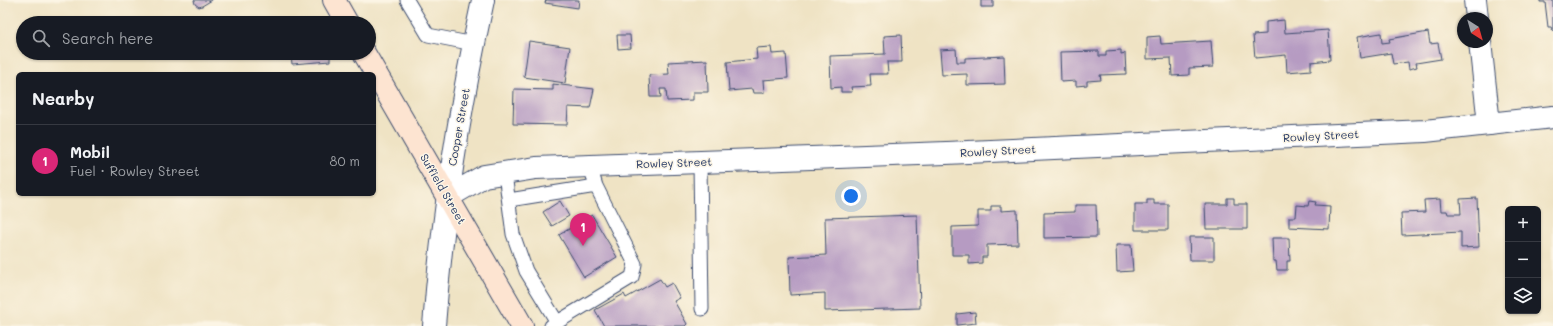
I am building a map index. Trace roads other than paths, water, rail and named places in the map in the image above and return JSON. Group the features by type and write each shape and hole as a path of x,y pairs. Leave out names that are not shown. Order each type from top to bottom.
{"main road":[{"path":"335,0 343,16"},
{"name":"Suffield Street","path":"368,60 375,72"},
{"name":"Suffield Street","path":"376,74 522,326"}],"street":[{"name":"Cooper Street","path":"434,326 440,258 457,137 483,0"},
{"path":"1475,0 1476,12"},
{"path":"1481,48 1489,124"},
{"name":"Rowley Street","path":"448,197 484,176 505,174 536,168 593,176 700,162 946,153 1425,131 1553,117"}],"lane":[{"path":"407,0 428,35 474,44"},
{"path":"700,162 702,309"},
{"path":"505,174 513,234 526,271 554,324 632,277 635,264 593,176 509,200"}],"place":[{"name":"Mobil","path":"583,246"}]}
